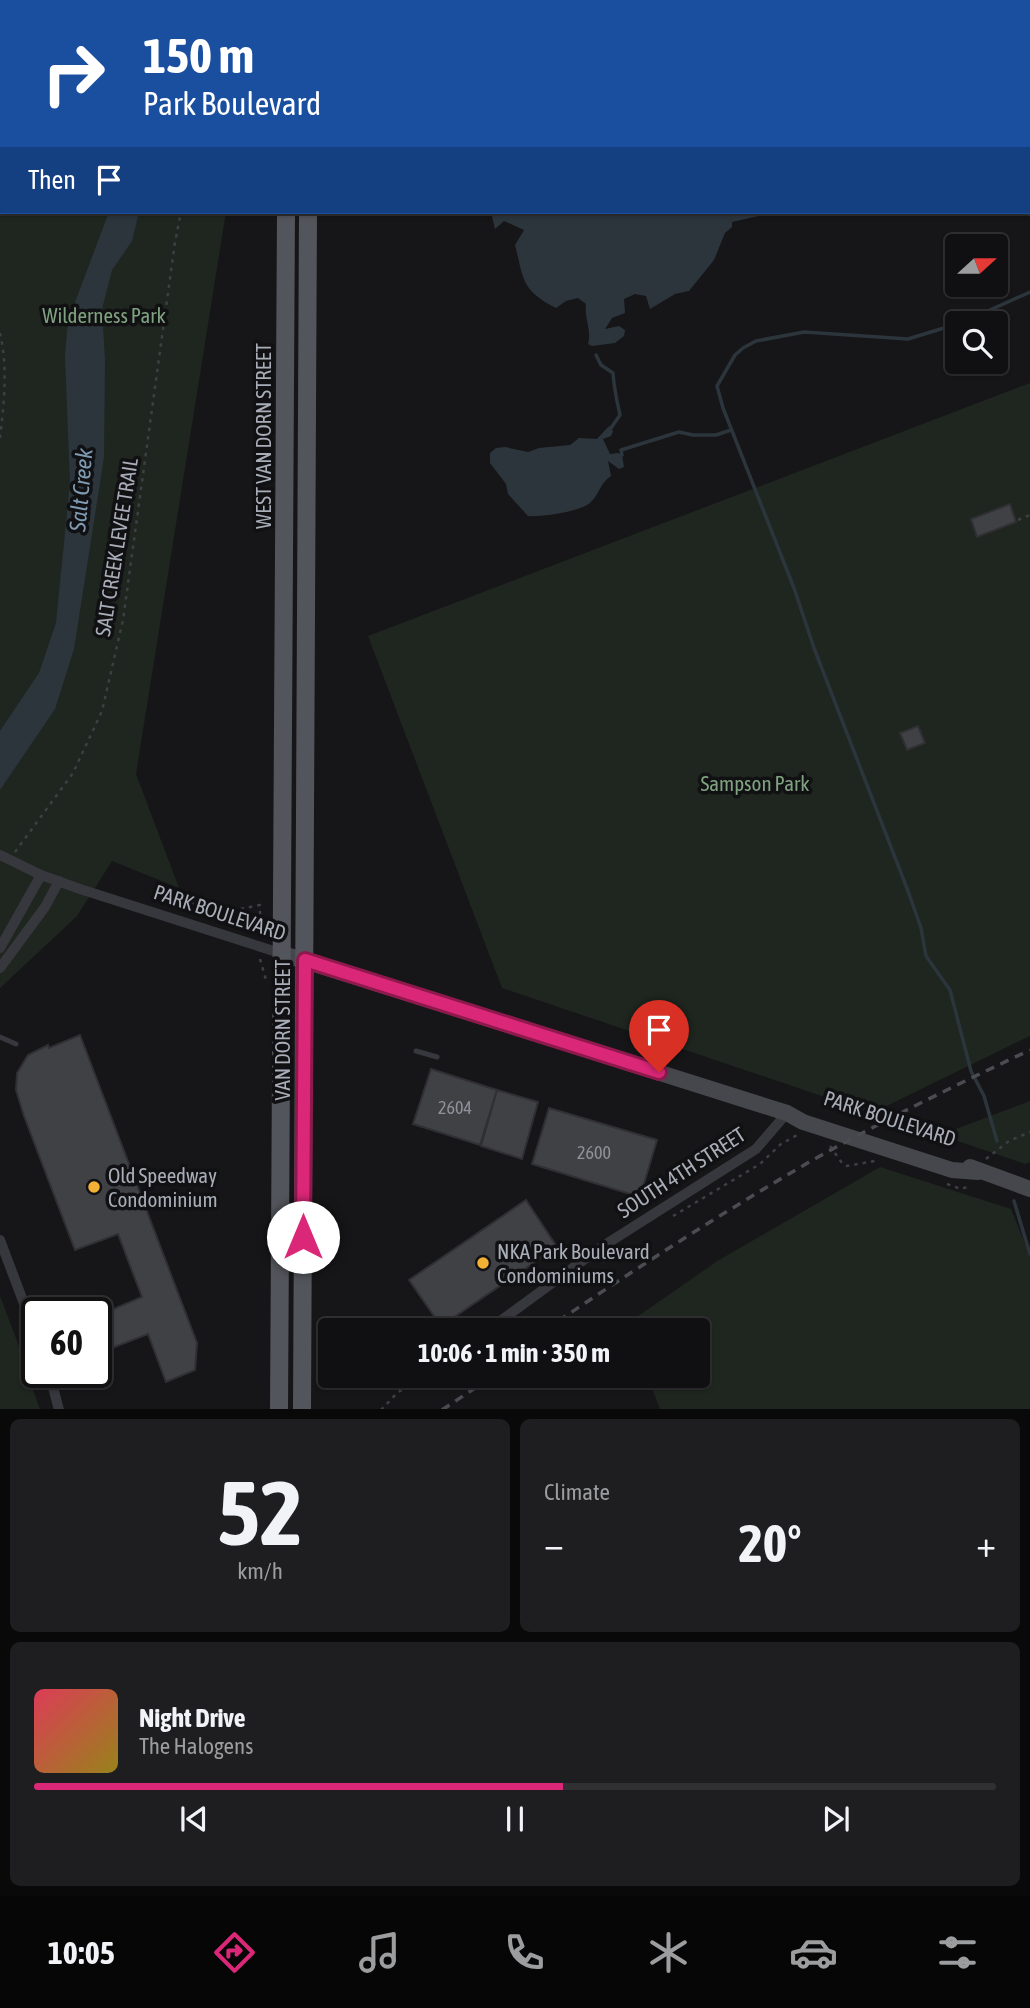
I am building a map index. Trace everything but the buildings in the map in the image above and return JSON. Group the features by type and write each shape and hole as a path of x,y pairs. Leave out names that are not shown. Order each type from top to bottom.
{"main road":[{"name":"WEST VAN DORN STREET","path":"284,661 286,214"},
{"name":"WEST VAN DORN STREET","path":"305,652 308,214"},
{"name":"VAN DORN STREET","path":"302,1409 305,652"},
{"name":"VAN DORN STREET","path":"279,1409 284,661"},
{"name":"PARK BOULEVARD","path":"283,954 787,1113 806,1113 867,1131 956,1160 978,1172 1030,1189"}],"street":[{"name":"PARK BOULEVARD","path":"5,858 41,875 283,954"},
{"path":"0,948 41,875"},
{"path":"0,968 45,907 59,881"},
{"name":"SOUTH 4TH STREET","path":"504,1318 600,1248 756,1149 787,1113"},
{"path":"0,1241 21,1297"},
{"path":"53,1388 59,1409"}],"lane":[{"path":"0,1037 16,1044"},
{"path":"416,1051 437,1058"}],"path":[{"name":"SALT CREEK LEVEE TRAIL","path":"5,858 73,773 102,711 123,620 181,214"},
{"path":"0,333 4,352 5,395 0,438"},
{"path":"1018,520 1030,515"},
{"path":"170,917 173,900 234,910 260,905 260,916"},
{"path":"944,1183 967,1188 984,1161 996,1149 1030,1132"},
{"path":"664,1222 760,1164 789,1139 800,1134 806,1135"},
{"path":"828,1142 842,1164 847,1166 881,1160"},
{"path":"598,1265 619,1251"},
{"path":"381,1409 398,1392 406,1388"}],"green space":[{"name":"Wilderness Park","path":"0,214 226,214 136,774 179,888 112,861 77,916 0,988"},
{"name":"Sampson Park","path":"1030,383 1030,1036 872,1113 502,988 368,636"},
{"path":"1030,1101 1030,1162 1025,1164 940,1135"},
{"path":"880,1167 1011,1209 1030,1256 1030,1409 660,1409 652,1388 710,1388 710,1318 635,1318 719,1260"},
{"path":"0,1296 21,1352 21,1388 32,1388 40,1409 0,1409"}],"water":[{"name":"Salt Creek","path":"108,214 139,214 132,241 112,270 102,309 105,361 104,457 74,649 55,709 0,790 0,731 39,673 56,623 70,483 65,356 68,321"},
{"path":"491,214 764,214 732,222 732,227 725,233 714,260 689,291 675,294 650,309 646,296 635,294 624,299 625,313 612,318 605,329 619,326 625,330 624,336 615,343 592,346 588,344 586,304 578,298 566,301 556,308 536,295 526,283 515,245 524,230 504,221 495,229"},
{"path":"609,426 613,431 611,436 603,439 610,454 622,455 624,467 619,469 608,461 611,476 590,503 578,509 551,515 528,516 508,494 506,484 490,463 490,453 496,448 505,447 528,452 539,448 570,445 579,438 597,439"}],"waterway":[{"path":"988,311 1030,292"},
{"path":"945,328 908,339 804,332 756,341 735,355 717,386 723,408 908,891 921,928 926,956 950,990 971,1071 984,1096 997,1141"},
{"path":"596,355 601,365 613,373 620,415 611,428"},
{"path":"622,455 621,450 679,432 716,435 731,430"},
{"path":"1014,1201 1030,1254"}],"railway":[{"path":"563,1318 743,1201 811,1161 1030,1050"},
{"path":"444,1409 475,1388"}],"place":[{"name":"Old Speedway Condominium","path":"94,1187"},
{"name":"NKA Park Boulevard Condominiums","path":"483,1263"}],"route":[{"path":"303,1237 305,960 659,1072"}]}
